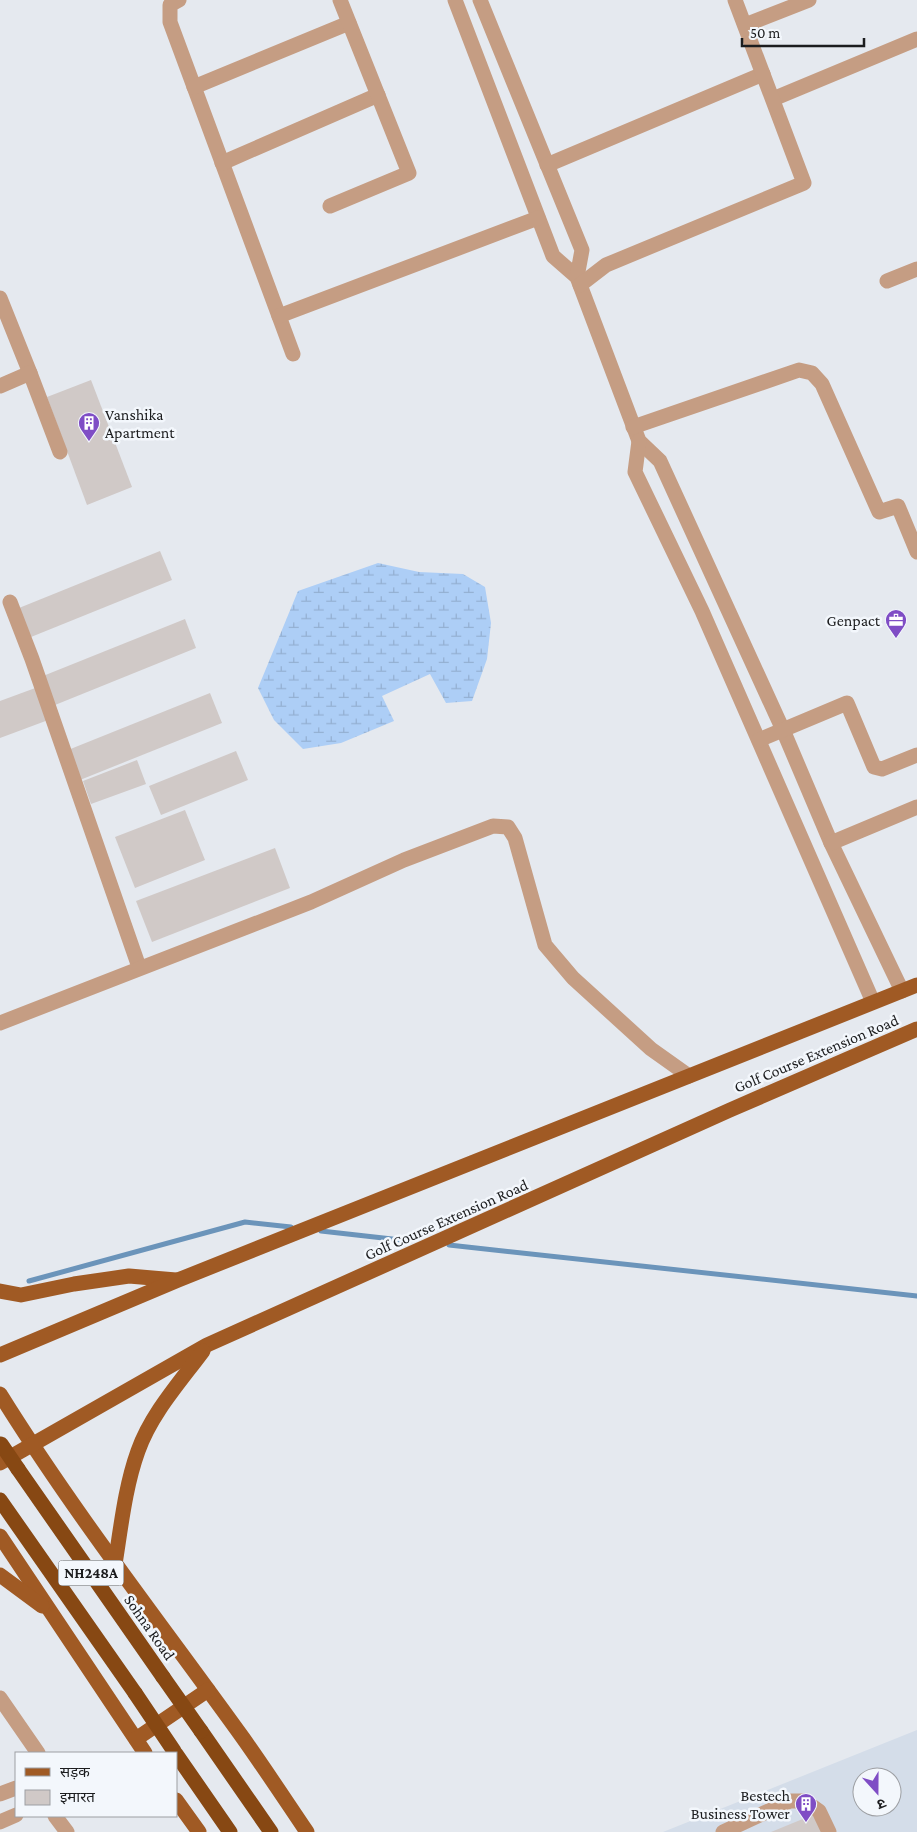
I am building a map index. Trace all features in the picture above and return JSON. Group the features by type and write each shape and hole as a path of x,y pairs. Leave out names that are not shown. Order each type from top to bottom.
{"highway":[{"name":"Sohna Road","path":"0,1442 271,1832"},
{"name":"NH248A","path":"0,1500 174,1752"},
{"name":"NH248A","path":"178,1757 230,1832"}],"main road":[{"path":"0,1355 178,1280 917,985"},
{"name":"Golf Course Extension Road","path":"0,1463 207,1345 917,1028"},
{"path":"0,1291 21,1295 74,1284 129,1276 178,1280"},
{"path":"115,1564 130,1477 138,1449 154,1419 207,1345"},
{"path":"0,1394 32,1446 115,1564 244,1739 307,1832"},
{"path":"0,1536 144,1752"},
{"path":"0,1575 51,1612"},
{"path":"136,1739 208,1690"},
{"path":"178,1803 199,1832"}],"street":[{"path":"179,0 170,6 170,22 293,354"},
{"path":"330,206 409,173 340,0"},
{"path":"455,0 553,256 578,281 636,434 660,461 783,730 831,843 902,991"},
{"path":"480,0 582,250 578,281"},
{"path":"578,281 606,265 804,182 735,0"},
{"path":"744,25 809,0"},
{"path":"194,88 349,23"},
{"path":"773,99 917,39"},
{"path":"547,165 763,74"},
{"path":"222,162 378,95"},
{"path":"279,316 538,218"},
{"path":"887,282 917,269"},
{"path":"0,298 60,452"},
{"path":"636,434 799,370 812,373 822,384 879,512 898,506 917,552"},
{"path":"0,386 30,373"},
{"path":"636,434 635,472 702,611 873,1002"},
{"path":"10,602 32,659 139,967"},
{"path":"759,740 847,703 874,768 882,769 917,756"},
{"path":"782,793 805,782"},
{"path":"831,843 917,807"},
{"path":"0,1023 139,967 311,902 404,860 493,826 508,827 515,838 545,945 573,978 643,1042 689,1076"},
{"path":"0,1698 37,1752"},
{"path":"0,1794 15,1788"},
{"path":"723,1832 790,1802 806,1801 819,1811 829,1832"},
{"path":"0,1822 15,1815"},
{"path":"56,1817 67,1832"}],"shaded area":[{"path":"917,1730 917,1832 663,1832"}],"green space":[{"path":"378,563 419,572 463,574 485,587 491,623 487,659 472,701 446,703 430,674 382,696 394,721 341,743 303,749 274,720 258,688 298,591"}],"building":[{"name":"Vanshika Apartment","path":"91,380 132,487 87,505 47,397"},
{"path":"160,551 172,580 31,637 19,608"},
{"path":"185,619 196,648 55,705 43,676"},
{"path":"38,687 51,719 0,738 0,701"},
{"path":"210,693 222,723 80,780 68,750"},
{"path":"236,751 248,780 161,815 149,786"},
{"path":"137,760 146,784 91,804 83,781"},
{"path":"185,810 205,860 135,888 115,837"},
{"path":"275,848 290,888 152,942 136,901"},
{"name":"Bestech Business Tower","path":"815,1814 822,1832 771,1832"}],"waterway":[{"path":"29,1281 245,1222 291,1227"},
{"path":"321,1231 401,1240"},
{"path":"449,1245 917,1296"}],"place":[{"name":"Vanshika Apartment","path":"89,442"},
{"name":"Genpact","path":"896,639"},
{"name":"Bestech Business Tower","path":"806,1823"}]}
